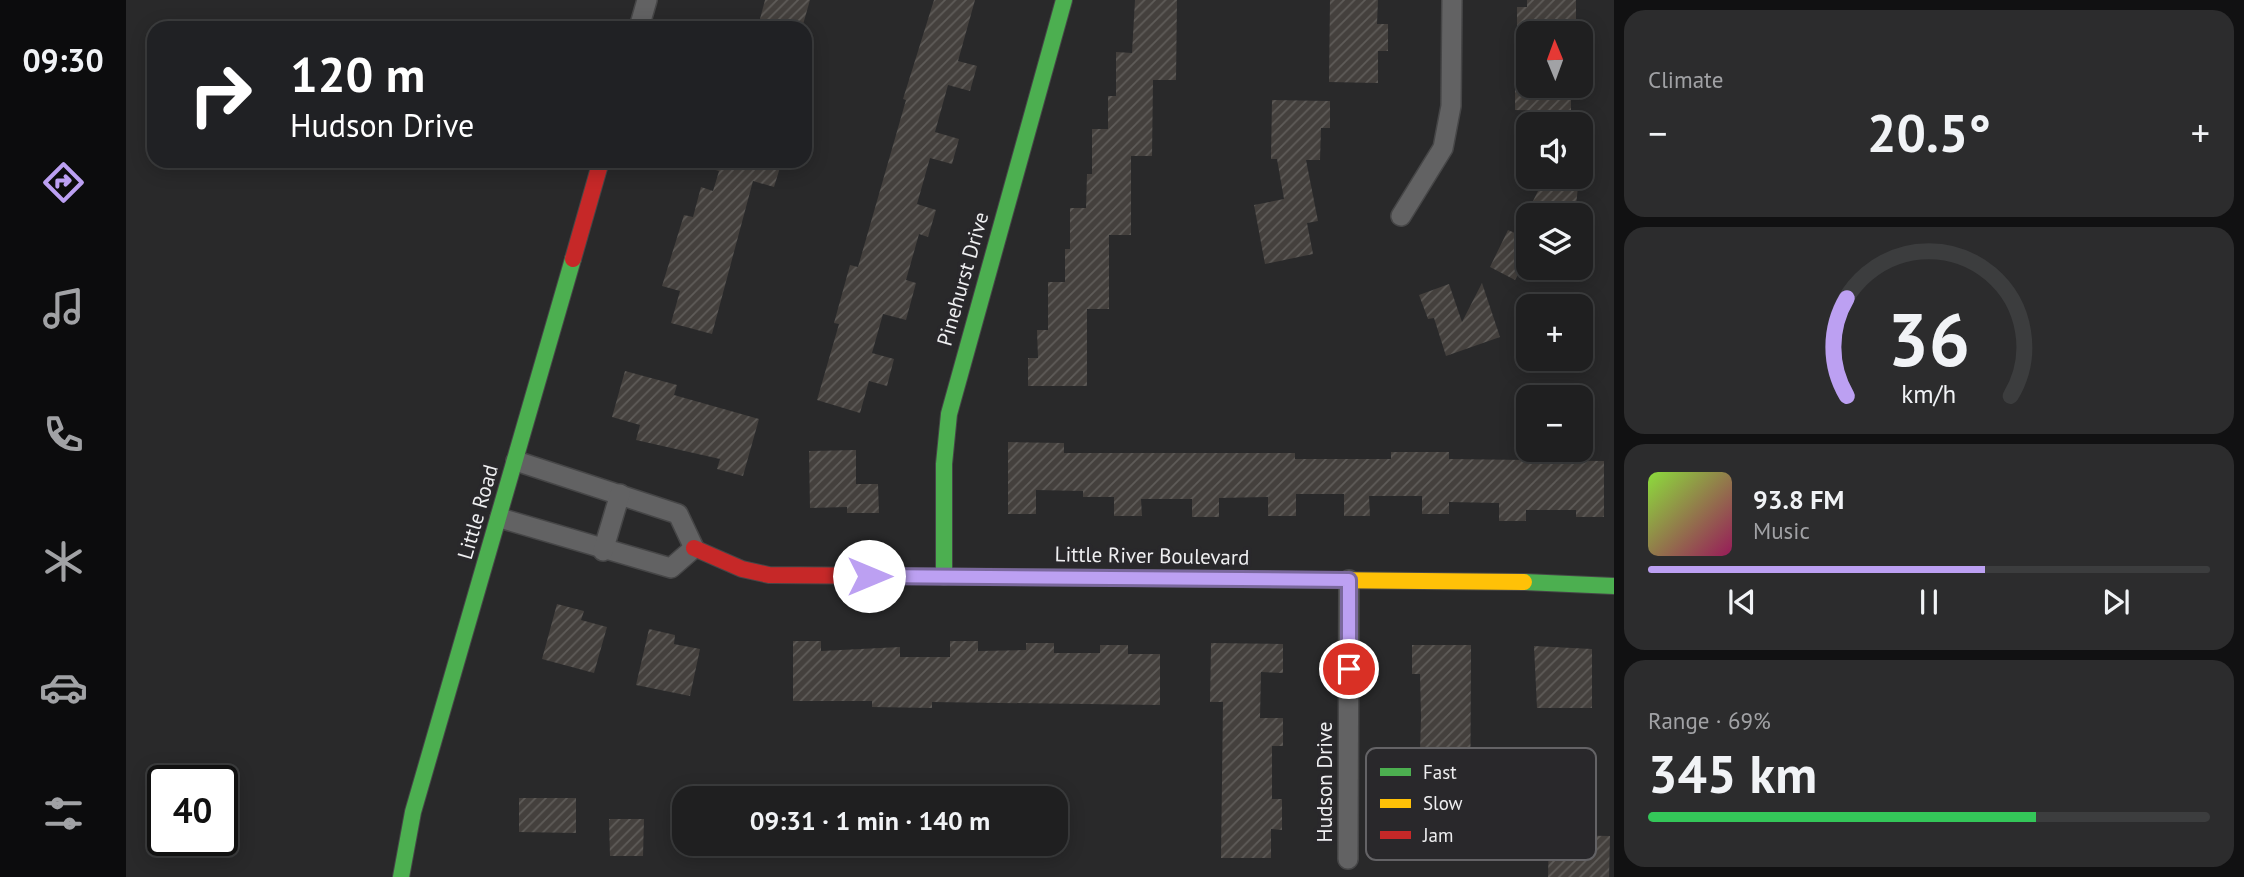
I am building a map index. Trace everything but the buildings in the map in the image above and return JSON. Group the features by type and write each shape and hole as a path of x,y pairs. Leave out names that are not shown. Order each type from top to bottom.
{"street":[{"path":"641,21 647,0"},
{"name":"Pinehurst Drive","path":"944,577 944,464 949,414 1064,0"},
{"path":"1401,216 1443,148 1451,106 1452,0"},
{"name":"Little Road","path":"401,877 413,812 599,168"},
{"path":"500,518 603,551 671,568 694,548 678,514 516,461"},
{"path":"603,551 620,494"},
{"name":"Little River Boulevard","path":"694,548 718,556 743,569 769,575 1570,582 1614,586"},
{"name":"Hudson Drive","path":"1348,859 1349,580"}],"traffic: fast":[{"path":"944,577 944,464 949,414 1064,0"},
{"path":"401,877 413,812 573,259"},
{"path":"1524,582 1614,586"}],"traffic: slow":[{"path":"1133,578 1524,582"}],"traffic: jam":[{"path":"573,259 599,168"},
{"path":"694,548 742,569 769,575 1133,578"}],"route":[{"path":"869,576 1349,580 1349,669"}]}
